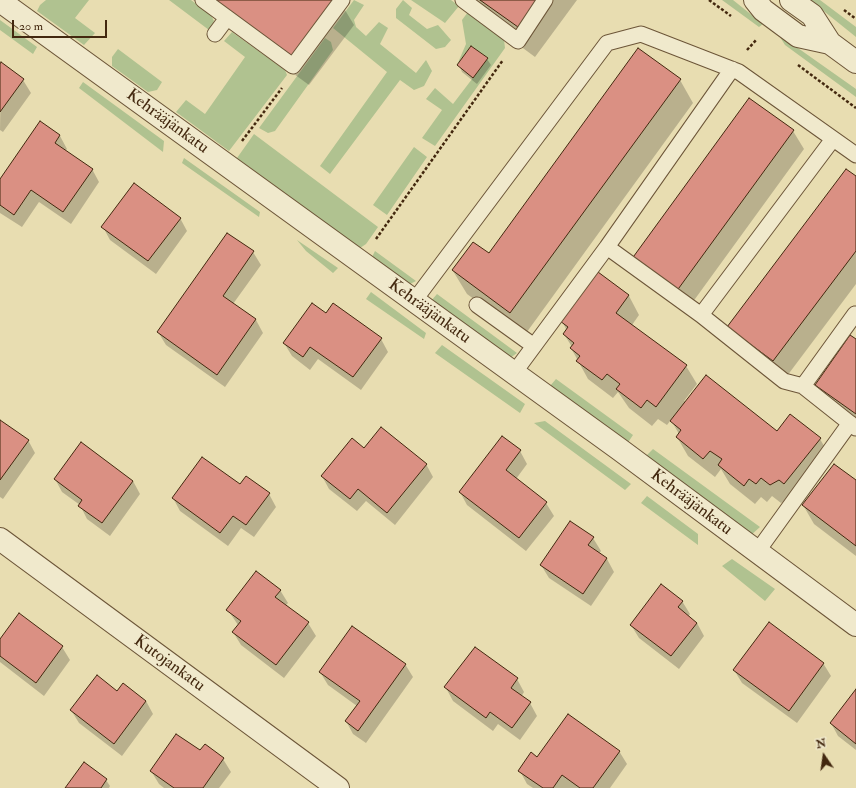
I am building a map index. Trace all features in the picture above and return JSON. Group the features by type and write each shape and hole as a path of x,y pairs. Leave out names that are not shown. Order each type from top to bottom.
{"street":[{"path":"755,0 763,10 798,36 830,43"},
{"path":"792,0 812,15 830,43 856,62"},
{"name":"Kehrääjänkatu","path":"0,2 514,373 856,625"},
{"name":"Kutojankatu","path":"0,539 338,788"}],"lane":[{"path":"203,0 293,66 342,0"},
{"path":"463,0 518,40 545,0"},
{"path":"214,34 227,18"},
{"path":"414,302 607,43 641,34 732,70 856,155"},
{"path":"514,373 607,247 732,70"},
{"path":"701,315 833,139"},
{"path":"607,247 701,315 784,381 803,386 853,426 757,552"},
{"path":"477,305 534,346"},
{"path":"803,386 856,314"}],"path":[{"path":"360,262 518,40"},
{"path":"225,164 290,77 293,66"}],"green space":[{"path":"46,0 89,0 75,18 95,33 84,45 37,11 40,5"},
{"path":"169,0 191,0 211,15 214,21 209,30"},
{"path":"354,0 364,5 354,20 356,27 366,36 379,22 388,28 380,44 416,73 426,60 432,71 424,86 414,90 400,80 330,174 320,166 387,72 333,28"},
{"path":"403,0 412,8 409,15 427,29 438,25 451,40 445,47 436,49 396,18 396,9"},
{"path":"411,0 451,0 459,6 445,23"},
{"path":"722,0 733,0 763,24 759,27"},
{"path":"810,0 820,0 856,27 856,37"},
{"path":"468,12 504,40 505,48 435,146 422,138 442,110 426,99 435,88 453,104 488,58 471,46 457,65 466,44 462,20"},
{"path":"0,20 37,47 33,54 0,30"},
{"path":"232,32 285,70 287,75 229,151 176,112 186,100 205,114 245,57 224,41"},
{"path":"778,34 856,89 856,97 785,45"},
{"path":"325,38 331,42 333,50 275,131 268,133 259,128"},
{"path":"118,49 162,82 157,90 148,92 112,66 112,57"},
{"path":"83,82 164,141 163,152 79,88"},
{"path":"254,134 378,227 366,244 360,248 237,158"},
{"path":"414,147 427,157 387,215 373,205"},
{"path":"184,158 260,212 259,217 182,163"},
{"path":"297,240 338,268 333,273 306,251"},
{"path":"375,251 416,281 410,284 372,257"},
{"path":"371,292 426,333 424,339 366,299"},
{"path":"437,294 517,353 510,358 431,301"},
{"path":"442,345 525,404 520,413 435,353"},
{"path":"556,379 633,435 627,444 550,386"},
{"path":"545,421 631,484 625,490 534,423"},
{"path":"653,449 760,527 750,536 644,458"},
{"path":"647,496 698,534 698,545 641,503"},
{"path":"732,559 775,589 765,601 722,566"}],"building":[{"path":"215,0 333,0 292,56"},
{"path":"480,0 538,0 518,27"},
{"path":"471,46 488,58 473,78 457,65"},
{"path":"638,48 681,79 510,313 452,270 473,242 489,253"},
{"path":"1,62 24,79 0,112 0,64"},
{"path":"749,98 794,130 676,292 631,260"},
{"path":"40,121 60,135 55,143 93,169 63,212 31,190 14,215 0,205 0,179"},
{"path":"846,169 856,176 856,251 773,361 727,327"},
{"path":"134,183 181,218 148,261 101,227"},
{"path":"227,233 254,251 223,296 256,319 217,375 157,332"},
{"path":"598,272 629,295 616,313 687,365 656,407 647,400 641,408 616,389 620,384 607,374 602,380 576,361 580,356 570,348 574,343 563,334 568,327 560,321"},
{"path":"312,303 326,313 333,303 382,338 353,377 310,347 303,357 283,343"},
{"path":"850,335 856,339 856,414 815,385"},
{"path":"706,375 777,431 790,414 821,438 784,484 779,480 770,485 761,478 756,484 749,479 744,486 718,465 722,459 710,451 703,459 676,437 681,430 670,421"},
{"path":"0,420 29,440 0,480"},
{"path":"381,427 427,464 387,513 358,489 350,499 321,476 352,438 364,448"},
{"path":"502,436 521,450 506,470 547,502 519,538 459,492"},
{"path":"81,442 133,481 102,523 78,506 82,500 54,479"},
{"path":"202,457 240,484 246,476 270,493 246,525 233,516 220,533 172,498"},
{"path":"834,464 856,480 856,546 802,505"},
{"path":"570,521 594,537 588,545 607,558 583,594 540,565"},
{"path":"256,571 281,590 275,597 309,622 276,665 232,632 241,621 226,610"},
{"path":"661,584 683,601 678,607 697,623 671,656 630,625"},
{"path":"19,613 63,646 36,683 0,656 0,639"},
{"path":"769,622 824,663 789,711 733,670"},
{"path":"352,626 406,664 358,731 345,721 360,701 319,672"},
{"path":"475,647 518,678 511,688 531,702 512,728 490,712 486,718 444,687"},
{"path":"97,675 117,691 123,683 146,701 114,744 70,710"},
{"path":"856,689 856,744 830,723"},
{"path":"568,714 620,751 593,788 580,788 562,775 553,788 543,788 518,771 531,752 537,757"},
{"path":"176,734 200,750 205,744 224,758 203,788 174,788 150,771"},
{"path":"84,762 107,779 101,788 65,788"}]}
